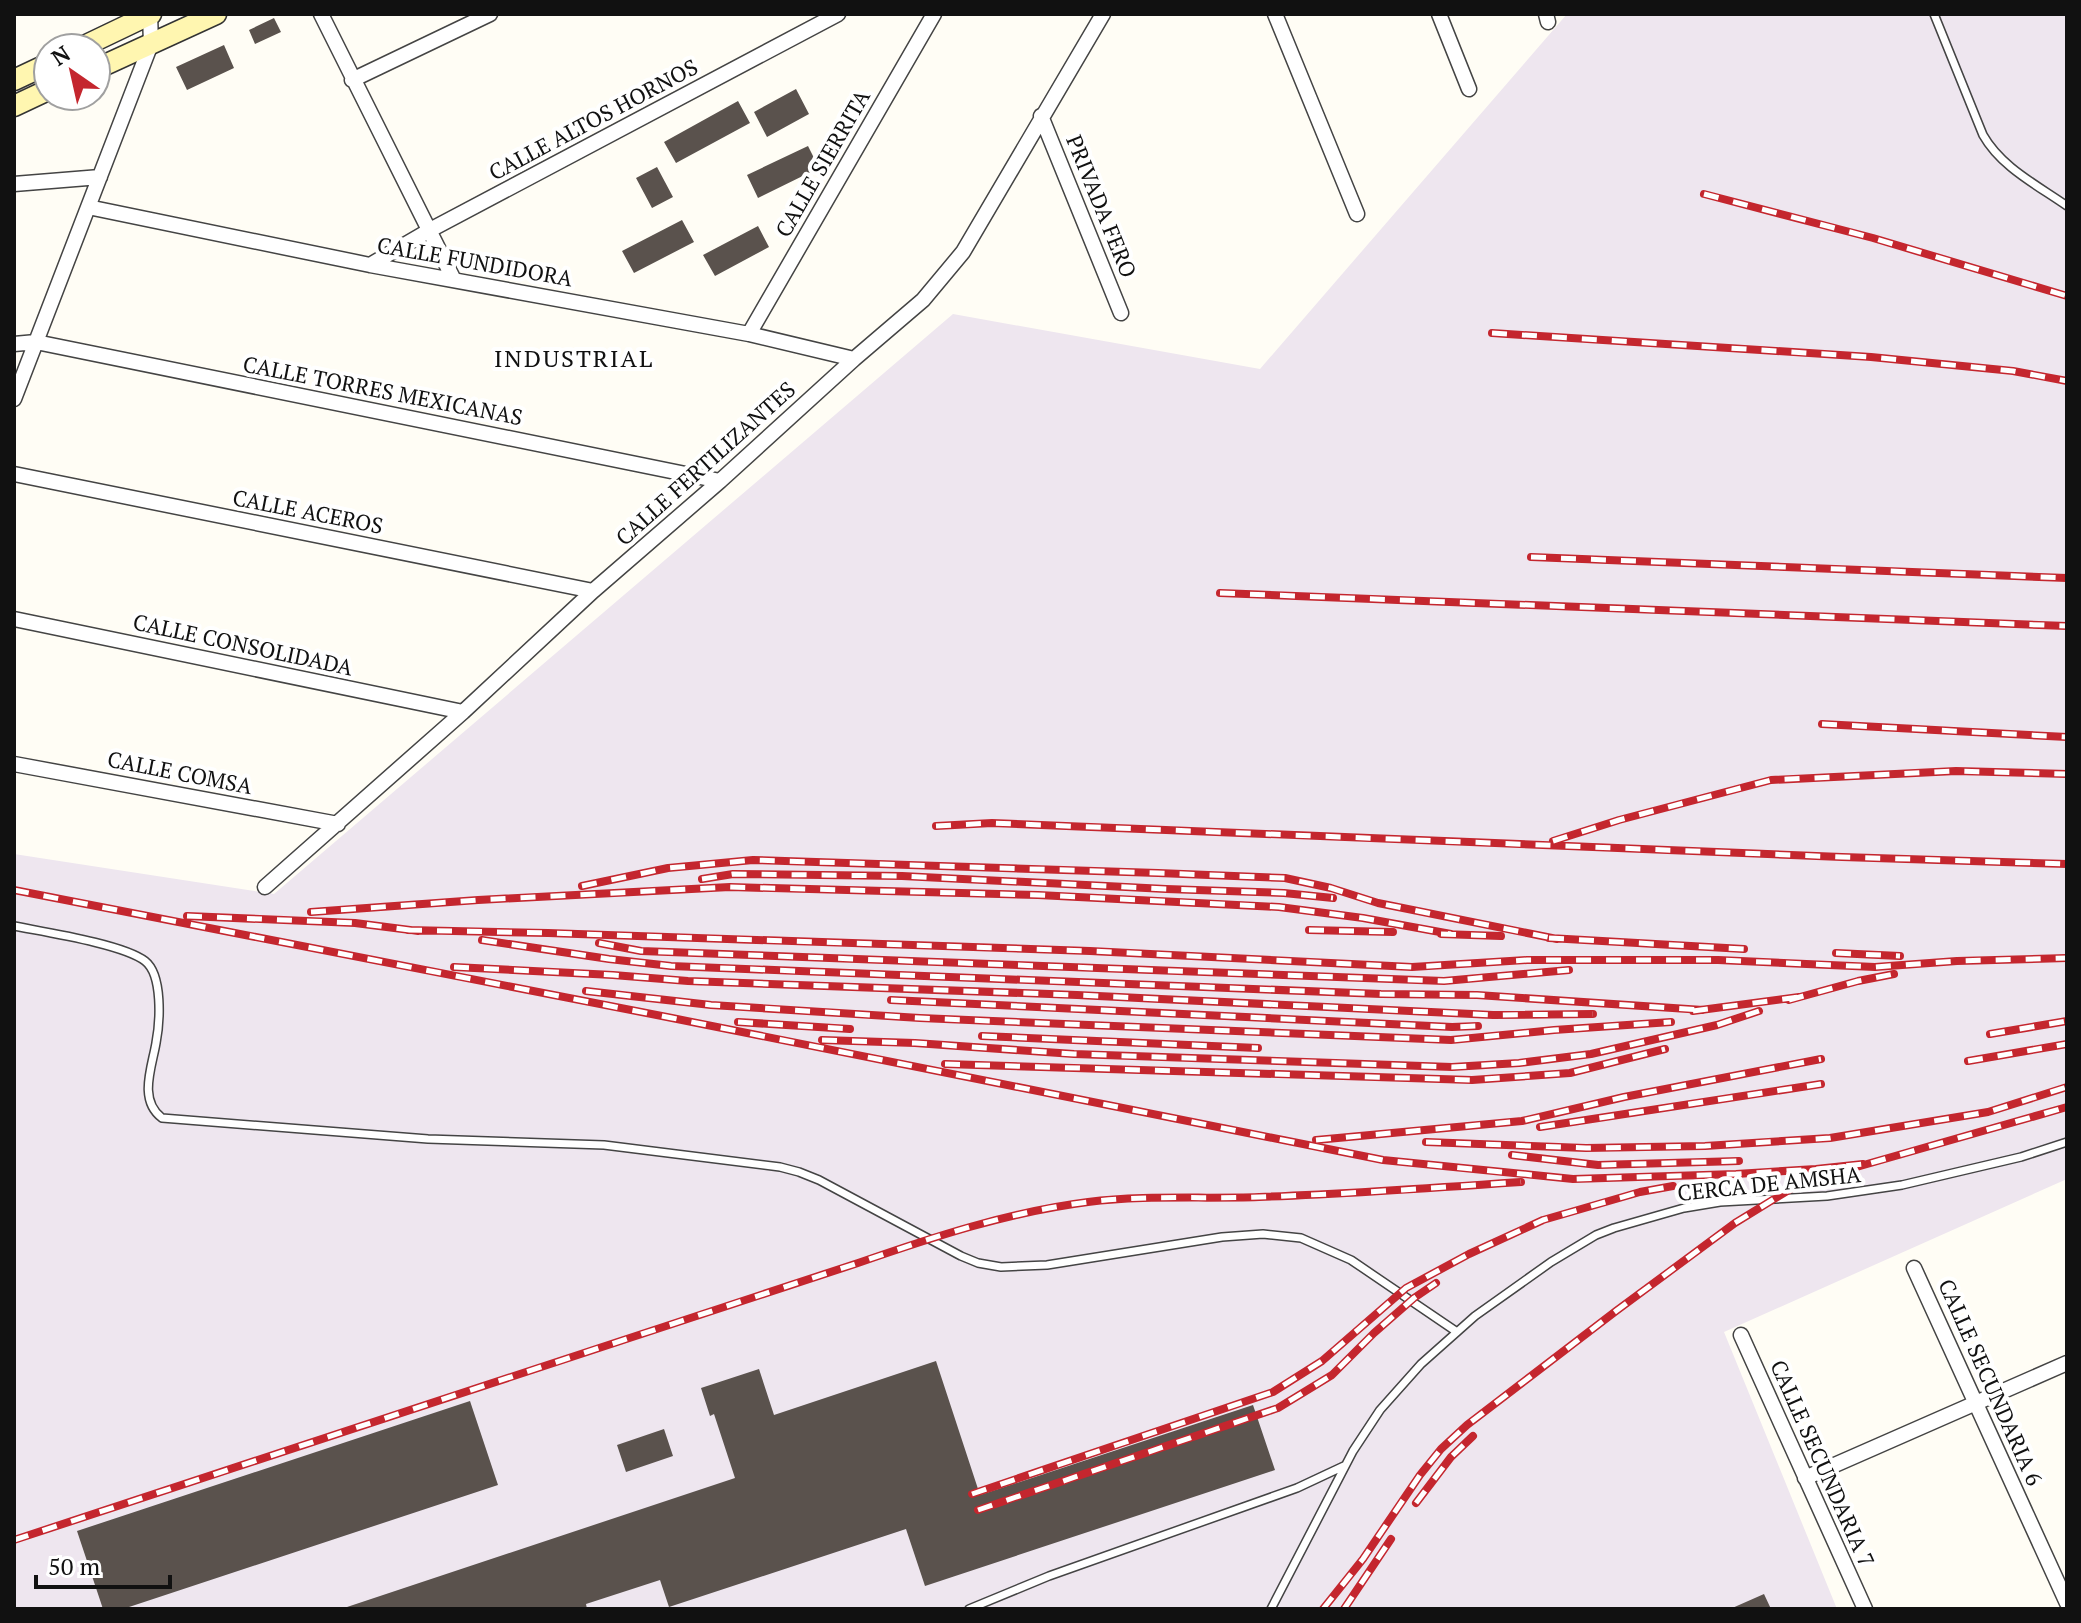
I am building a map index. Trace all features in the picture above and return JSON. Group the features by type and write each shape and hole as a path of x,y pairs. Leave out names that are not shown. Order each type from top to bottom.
{"street":[{"path":"14,399 151,44 151,14 112,33"},
{"path":"112,62 216,14"},
{"path":"321,14 454,280"},
{"path":"352,80 490,14"},
{"name":"CALLE ALTOS HORNOS","path":"370,265 430,230 838,14"},
{"name":"CALLE SIERRITA","path":"749,334 934,14"},
{"name":"CALLE FERTILIZANTES","path":"265,887 463,712 593,591 923,300 963,252 1103,14"},
{"path":"1275,14 1357,214"},
{"path":"1439,14 1469,89"},
{"name":"PRIVADA FERO","path":"1041,116 1121,313"},
{"path":"14,184 100,177"},
{"name":"CALLE FUNDIDORA","path":"88,207 370,265 749,334 854,359"},
{"name":"CALLE TORRES MEXICANAS","path":"14,344 36,342 720,481"},
{"name":"CALLE ACEROS","path":"14,474 593,591"},
{"name":"CALLE CONSOLIDADA","path":"14,619 463,712"},
{"name":"CALLE COMSA","path":"14,764 338,824"},
{"name":"CALLE SECUNDARIA 6","path":"1914,1268 2067,1603"},
{"name":"CALLE SECUNDARIA 7","path":"1741,1335 1865,1609"},
{"path":"1805,1478 2067,1363"}],"lane":[{"path":"1934,14 1991,148 2023,176 2067,206"},
{"path":"14,926 99,944 132,954 151,967 158,989 158,1002 157,1038 148,1092 152,1108 162,1118 428,1139 604,1145 780,1167 819,1180 961,1256 1001,1267 1047,1265 1222,1237 1263,1234 1301,1238 1351,1260 1457,1332"},
{"name":"CERCA DE AMSHA","path":"1271,1609 1346,1465 1380,1410 1421,1364 1475,1316 1551,1262 1596,1235 1684,1208 1708,1204 1827,1196 1902,1185 2021,1157 2067,1142"},
{"path":"969,1609 1049,1576 1297,1488 1346,1465"}],"shaded area":[{"path":"1567,14 2067,14 2067,1179 1724,1332 1837,1609 14,1609 14,854 274,894 953,314 1260,369"}],"building":[{"path":"274,18 281,32 255,44 249,30"},
{"path":"224,45 234,68 187,90 176,67"},
{"path":"796,89 809,114 767,137 754,112"},
{"path":"738,101 750,123 676,163 664,142"},
{"path":"808,146 819,168 758,198 747,175"},
{"path":"657,167 673,197 652,208 636,178"},
{"path":"682,220 694,242 634,273 622,251"},
{"path":"758,226 769,247 715,276 703,255"},
{"path":"936,1361 980,1495 1253,1405 1275,1470 925,1586 906,1529 669,1607 660,1580 586,1604 587,1609 341,1609 735,1478 714,1414 710,1416 701,1388 759,1369 774,1415"},
{"path":"470,1401 498,1485 123,1609 103,1609 77,1531"},
{"path":"664,1429 673,1456 626,1472 617,1445"},
{"path":"1764,1594 1771,1609 1730,1609"}],"railway":[{"path":"1704,194 1873,238 2067,296"},
{"path":"1492,333 1871,357 2013,371 2067,381"},
{"path":"1531,557 2067,578"},
{"path":"1220,593 2067,626"},
{"path":"1822,724 2067,737"},
{"path":"1553,841 1619,820 1771,780 1956,771 2067,774"},
{"path":"936,826 992,823 2067,864"},
{"path":"582,886 668,868 753,860 1285,878 1378,903 1557,939"},
{"path":"702,879 733,874 902,876 1284,893 1333,898"},
{"path":"311,912 730,887 1038,895 1279,907 1451,934"},
{"path":"14,890 1383,1160 1573,1179 1736,1174 1863,1164"},
{"path":"187,916 355,923 418,931"},
{"path":"407,930 1090,951 1412,967 1527,960 1718,960 1875,967 2067,958"},
{"path":"1309,930 1393,932"},
{"path":"1441,934 1501,936"},
{"path":"1549,938 1744,949"},
{"path":"482,940 671,966 1381,994 1477,995 1703,1010"},
{"path":"599,943 641,951 1444,981 1569,970"},
{"path":"1836,953 1900,956"},
{"path":"454,967 688,981 1077,995 1493,1015 1593,1014"},
{"path":"1789,1000 1894,974"},
{"path":"586,991 711,1005 920,1018 1451,1040 1671,1022"},
{"path":"1693,1011 1799,997"},
{"path":"891,1000 1478,1026"},
{"path":"822,1040 1074,1054 1452,1067 1591,1054 1717,1025 1759,1011"},
{"path":"1990,1034 2067,1021"},
{"path":"738,1022 850,1029"},
{"path":"982,1036 1258,1048"},
{"path":"1968,1061 2067,1044"},
{"path":"945,1064 1472,1080 1570,1073 1665,1049"},
{"path":"1316,1140 1522,1121 1624,1097 1821,1059"},
{"path":"1540,1127 1821,1084"},
{"path":"1426,1142 1586,1148 1705,1146 1830,1138 1988,1112 2067,1087"},
{"path":"1323,1609 1363,1559 1441,1449 1467,1425 1735,1223 1811,1180 2067,1107"},
{"path":"1512,1155 1598,1165 1739,1161"},
{"path":"14,1540 914,1244 1000,1219 1059,1206 1109,1200 1292,1196 1521,1182"},
{"path":"972,1494 1273,1392 1322,1361 1406,1288 1469,1254 1543,1220 1640,1192 1673,1186"},
{"path":"978,1510 1278,1408 1332,1375 1374,1333 1436,1283"},
{"path":"1416,1503 1451,1457 1473,1436"},
{"path":"1344,1609 1391,1539"}],"district":[{"name":"INDUSTRIAL","path":"574,358"}]}
